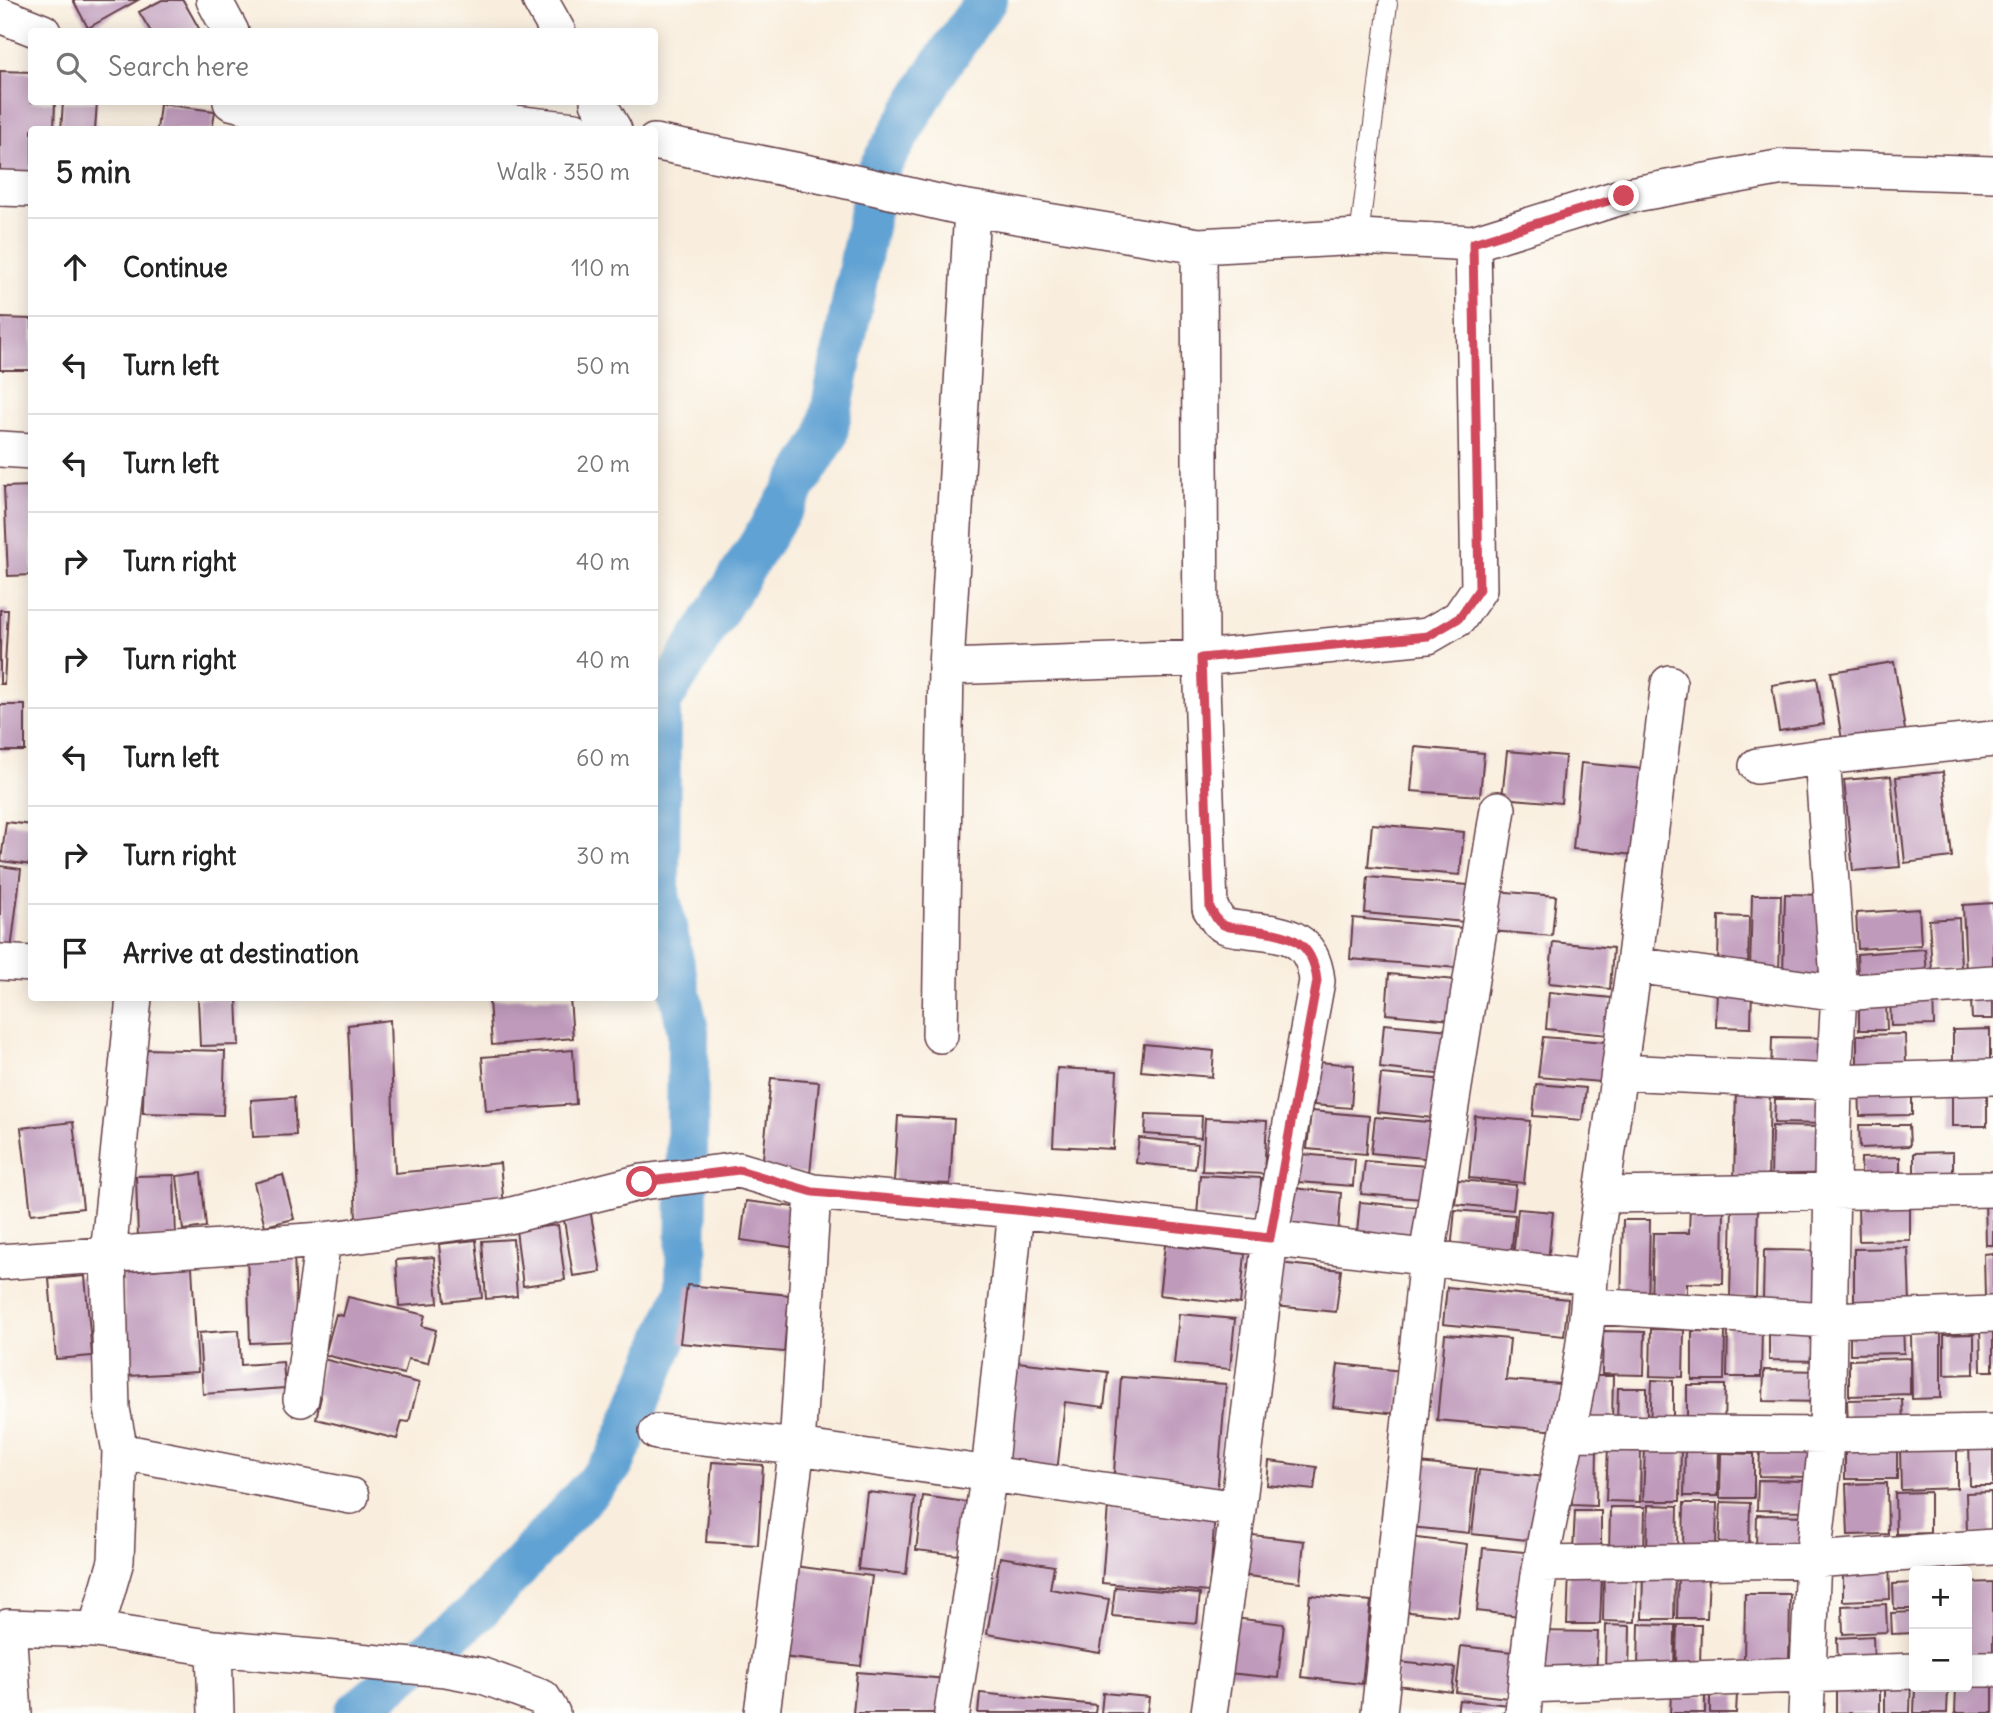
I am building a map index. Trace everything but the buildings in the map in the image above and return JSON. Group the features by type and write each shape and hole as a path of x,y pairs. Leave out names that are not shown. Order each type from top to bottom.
{"street":[{"path":"214,0 229,28"},
{"path":"540,0 556,28"},
{"path":"0,15 33,28"},
{"path":"600,105 612,126"},
{"path":"250,110 472,118 541,126"},
{"path":"658,143 964,207 1199,246 1359,237 1473,243 1624,196 1783,167 1993,174"},
{"path":"0,188 28,189"},
{"path":"940,1035 946,667 964,207"},
{"path":"946,667 1201,658 1428,636 1459,618 1479,589 1473,243"},
{"path":"1199,246 1201,658 1210,908 1220,923 1231,927 1289,936 1306,949 1315,966 1317,981 1270,1238 1238,1509 1209,1713"},
{"path":"0,449 28,451"},
{"path":"1669,682 1590,1292 1569,1433 1541,1564 1524,1699 1806,1674 1909,1671"},
{"path":"1757,765 1993,739"},
{"path":"1806,1713 1813,1560 1827,1435 1834,1082 1839,993 1822,757"},
{"path":"1379,1713 1427,1257 1498,809"},
{"path":"0,962 28,964"},
{"path":"1634,965 1839,993 1993,983"},
{"path":"96,1630 116,1561 120,1451 113,1409 108,1255 134,1001"},
{"path":"1619,1072 1834,1082 1993,1077"},
{"path":"0,1262 323,1240 508,1216 642,1182 739,1170 813,1192 1016,1210 1427,1257 1590,1292 1829,1320 1993,1314"},
{"path":"1603,1195 1993,1189"},
{"path":"762,1713 797,1447 813,1192"},
{"path":"952,1713 989,1473 1016,1210"},
{"path":"301,1399 323,1240"},
{"path":"657,1432 797,1447 1238,1509"},
{"path":"1569,1433 1827,1435 1993,1432"},
{"path":"120,1451 351,1496"},
{"path":"1541,1564 1813,1560 1993,1547"},
{"path":"13,1713 4,1627 96,1630 214,1648 446,1669 483,1676 543,1698 552,1713"},
{"path":"214,1648 216,1713"},
{"path":"1972,1669 1993,1669"}],"lane":[{"path":"1359,237 1388,4"}],"waterway":[{"path":"355,1713 477,1612 614,1463 686,1291 688,1031 659,895 660,703 826,438 878,170 936,72 986,0"}],"route":[{"path":"642,1182 739,1170 813,1192 1016,1210 1270,1238 1317,981 1315,966 1306,949 1289,936 1231,927 1220,923 1210,908 1201,658 1428,636 1459,618 1479,589 1473,243 1624,196"}]}
